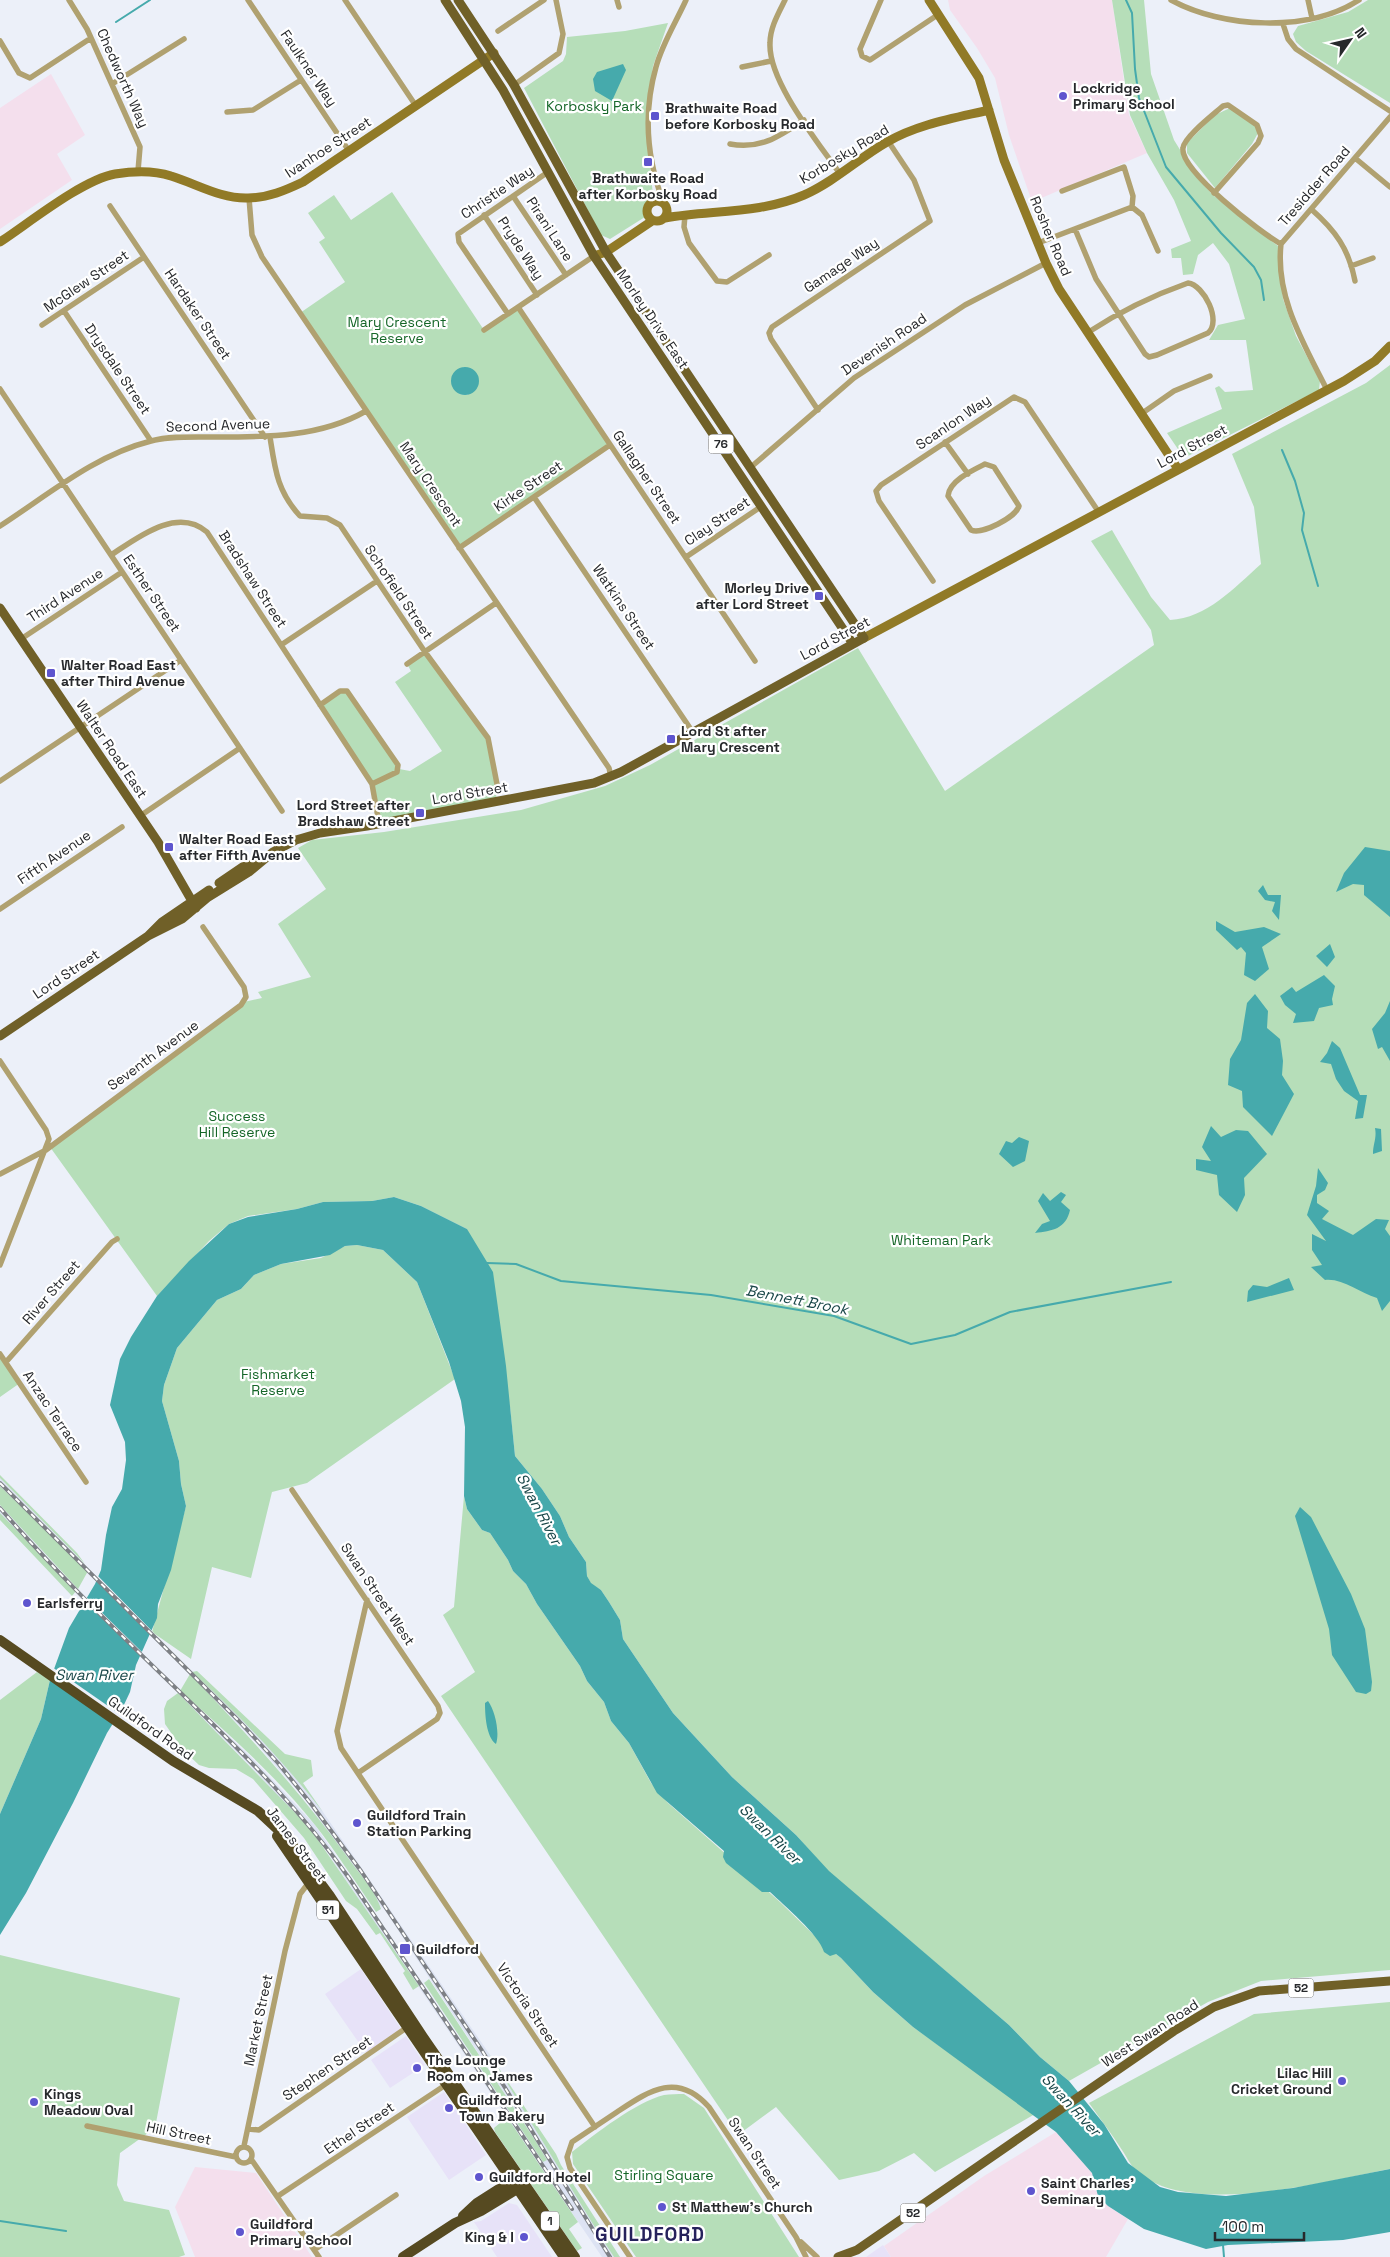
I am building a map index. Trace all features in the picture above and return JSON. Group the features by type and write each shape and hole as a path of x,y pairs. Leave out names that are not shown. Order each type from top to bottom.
{"highway":[{"name":"Guildford Road","path":"2,1642 173,1761 240,1799"},
{"name":"James Street","path":"240,1799 268,1825 337,1906 450,2082 518,2182 564,2257"},
{"name":"James Street","path":"314,1881 351,1944 408,2028 450,2082"},
{"path":"337,1906 335,1915 351,1944"},
{"name":"James Street","path":"518,2182 575,2257"},
{"path":"404,2257 455,2223 477,2203 518,2182"}],"main road":[{"name":"Morley Drive East","path":"445,0 485,59 594,256 853,644"},
{"name":"Morley Drive East","path":"458,0 514,85 604,250 864,638"},
{"name":"Walter Road East","path":"0,608 172,864 194,904"},
{"name":"Lord Street","path":"0,1036 148,936 162,922 205,899 249,872 258,862 296,840 379,822 574,788 611,777 864,638"},
{"name":"West Swan Road","path":"1027,2133 1174,2031 1214,2007 1259,1991 1390,1981"},
{"name":"52","path":"838,2257 857,2250 1027,2133"},
{"name":"52","path":"856,2257 968,2180 1027,2133"}],"street":[{"name":"Chedworth Way","path":"69,0 91,38 140,147 138,171"},
{"name":"Faulkner Way","path":"248,0 349,150"},
{"path":"345,0 416,106"},
{"path":"498,30 544,0"},
{"path":"514,85 559,53 563,34 556,0"},
{"path":"617,0 619,7"},
{"path":"664,218 667,213 662,204 648,148 649,112 656,67 686,0"},
{"path":"785,0 771,35 771,61 777,77 840,174"},
{"path":"881,0 860,49 862,56 870,60 938,14"},
{"name":"Rosher Road","path":"930,0 979,78 1004,160 1046,263 1069,306 1178,469"},
{"path":"1171,0 1204,14 1224,19 1283,24 1312,18 1348,2 1358,0"},
{"path":"1308,0 1312,18"},
{"path":"1283,24 1288,39 1296,49 1390,111"},
{"path":"0,41 19,72 30,78 91,38"},
{"path":"112,84 184,39"},
{"name":"Ivanhoe Street","path":"0,242 90,182 113,174 138,171 169,176 213,192 249,198 267,196 294,186 494,53"},
{"path":"742,67 771,61"},
{"path":"226,112 253,110 301,80"},
{"path":"1214,193 1258,143 1261,136 1257,125 1228,105 1223,106 1194,133 1183,148 1184,157 1214,193 1269,238 1281,244"},
{"name":"Korbosky Road","path":"651,218 745,210 784,202 817,188 888,141 931,124 989,110"},
{"name":"Tresidder Road","path":"1327,390 1299,335 1286,300 1279,260 1281,244 1390,117"},
{"path":"730,144 744,147 768,142 804,120"},
{"name":"Gamage Way","path":"818,410 769,333 772,327 930,221 914,180 888,141"},
{"path":"1355,158 1390,187"},
{"path":"1062,191 1124,167 1133,196 1132,207"},
{"name":"Christie Way","path":"508,314 460,242 458,234 548,172"},
{"name":"Pirani Lane","path":"513,196 566,275"},
{"name":"Mary Crescent","path":"249,198 252,235 262,257 609,768 611,777"},
{"path":"484,330 651,218 648,207 662,204 683,215 684,227 689,243 717,281 727,282 769,254"},
{"name":"Hardaker Street","path":"110,206 268,437"},
{"path":"1038,243 1132,207"},
{"path":"1132,207 1142,215 1158,251"},
{"path":"1311,209 1331,227 1339,238 1355,281"},
{"name":"Pryde Way","path":"484,215 537,294"},
{"path":"1075,229 1096,279 1118,313 1145,354 1152,358 1208,333 1214,323 1204,295 1192,283 1178,287 1118,313 1087,333"},
{"name":"McGlew Street","path":"42,325 144,257"},
{"path":"1351,266 1373,258"},
{"name":"Devenish Road","path":"751,467 854,378 966,305 1046,263"},
{"name":"Gallagher Street","path":"518,307 756,661"},
{"name":"Drysdale Street","path":"64,310 151,441"},
{"name":"Lord Street","path":"864,638 1327,390 1367,367 1390,346"},
{"path":"1141,414 1174,391 1210,376"},
{"name":"Esther Street","path":"0,389 282,811"},
{"name":"Scanlon Way","path":"933,581 879,501 876,491 881,485 1009,399 1021,398 1098,511"},
{"name":"Second Avenue","path":"0,526 107,456 151,441 192,437 268,437 318,429 347,420 366,411"},
{"name":"Schofield Street","path":"268,437 278,483 296,512 304,518 327,518 336,521 425,652 488,738 497,784"},
{"path":"945,442 968,474"},
{"name":"Kirke Street","path":"459,548 610,445"},
{"path":"985,464 994,468 1017,500 1018,511 982,531 972,530 948,496 949,487 968,474 985,464"},
{"name":"Watkins Street","path":"534,497 692,731"},
{"name":"Clay Street","path":"686,557 762,506"},
{"name":"Bradshaw Street","path":"111,555 159,527 187,522 199,526 207,532 372,784 379,822"},
{"name":"Third Avenue","path":"21,639 122,572"},
{"path":"281,645 377,581"},
{"path":"407,664 496,603"},
{"path":"0,781 181,660"},
{"path":"320,705 340,691 347,691 398,765 397,772 372,784"},
{"path":"140,816 240,748"},
{"name":"Fifth Avenue","path":"0,909 122,827"},
{"name":"Seventh Avenue","path":"0,1174 46,1150 244,1002 246,997 244,987 203,927"},
{"path":"0,1061 48,1134 46,1150 0,1265"},
{"name":"River Street","path":"6,1362 112,1242 117,1239"},
{"name":"Anzac Terrace","path":"0,1354 86,1482"},
{"name":"Swan Street West","path":"292,1490 438,1706 440,1713 437,1719 358,1773"},
{"path":"358,1773 341,1748 337,1731 367,1600"},
{"name":"Victoria Street","path":"358,1773 595,2127"},
{"name":"Market Street","path":"244,2146 285,1951 300,1899 314,1881"},
{"path":"408,2014 410,2023 408,2028"},
{"name":"Stephen Street","path":"248,2129 258,2130 408,2028"},
{"name":"Ethel Street","path":"278,2196 450,2082"},
{"name":"Swan Street","path":"595,2127 654,2090 670,2087 686,2089 698,2096 709,2107 796,2237 806,2257"},
{"name":"Hill Street","path":"86,2126 236,2157"},
{"path":"595,2127 570,2145 567,2157 570,2168 630,2257"},
{"path":"251,2159 243,2163 236,2157 239,2148 244,2146 250,2150 251,2159 320,2257"},
{"path":"314,2250 396,2195"},
{"name":"Swan Street","path":"796,2237 817,2257"}],"shaded area":[{"name":"Lockridge Primary School","path":"948,0 1112,0 1129,115 1147,153 1032,202 1009,135 995,78 977,48 950,10"},
{"path":"51,74 85,135 57,154 72,180 0,229 0,108"},
{"path":"0,1478 79,1558 78,1560 0,1486"},
{"path":"0,1505 65,1576 63,1578 6,1520 0,1513"},
{"path":"192,1672 243,1719 301,1783 323,1812 488,2052 614,2257 602,2257 325,1849 258,1774 178,1693 180,1691 248,1754 315,1825 544,2162 535,2140 383,1907 304,1798 255,1742 190,1674"},
{"path":"361,1969 401,2029 366,2053 325,1994"},
{"path":"406,2036 425,2065 390,2088 371,2060"},
{"path":"444,2092 486,2155 449,2180 407,2117"},
{"name":"Saint Charles’ Seminary","path":"1056,2132 1092,2173 1098,2197 1128,2219 1106,2257 891,2257 884,2246 984,2176"},
{"name":"Guildford Primary School","path":"195,2167 256,2173 312,2257 195,2257 175,2207"},
{"path":"509,2203 517,2205 552,2257 497,2257 474,2222 481,2221"},
{"path":"883,2245 891,2257 866,2257"}],"green space":[{"path":"1112,0 1144,0 1151,74 1174,140 1198,179 1213,195 1278,246 1283,299 1296,336 1320,381 1319,390 1184,458 1167,433 1222,409 1215,388 1219,386 1225,392 1253,390 1246,340 1209,340 1218,325 1245,319 1229,264 1213,243 1198,255 1193,274 1183,275 1181,258 1172,258 1171,249 1191,241 1174,200 1147,153 1130,115"},
{"path":"1368,0 1390,0 1390,103 1306,51 1296,42 1293,34 1298,26 1348,12"},
{"name":"Korbosky Park","path":"668,23 653,66 646,124 653,196 645,217 610,239 601,235 524,88 563,61 566,54 567,37 625,31"},
{"path":"1230,108 1254,124 1258,133 1252,144 1215,188 1187,153 1187,143 1215,115"},
{"name":"Mary Crescent Reserve","path":"392,192 484,330 518,307 610,445 459,548 300,313 345,282 319,242 325,238 308,213 334,195 351,220","holes":["464,367 468,395 459,394 456,371"]},
{"name":"Whiteman Park","path":"1390,365 1390,1970 1261,1981 1208,2002 1069,2081 1040,2057 1009,2025 828,1871 796,1835 732,1777 673,1713 623,1639 620,1620 609,1602 601,1590 591,1584 587,1576 586,1562 569,1537 560,1516 542,1489 515,1456 510,1407 467,1229 421,1206 394,1197 372,1201 323,1202 297,1209 248,1216 229,1224 209,1241 157,1296 50,1147 244,1002 262,998 258,992 311,977 278,924 326,889 298,848 312,840 384,832 521,810 605,786 650,765 858,648 945,791 1154,645 1151,630 1091,541 1112,530 1151,597 1170,620 1196,614 1208,608 1230,592 1261,564 1254,507 1232,454 1366,383"},
{"path":"425,652 488,738 497,784 496,802 379,823 372,784 320,705 344,690 399,769 410,771 442,751 395,682 411,671 407,664"},
{"name":"Fishmarket Reserve","path":"357,1245 383,1250 417,1282 455,1379 307,1483 272,1492 251,1578 212,1567 191,1659 152,1632 186,1506 181,1484 179,1461 162,1401 164,1385 177,1348 217,1300 241,1289 254,1275 281,1264 321,1258 345,1246"},
{"path":"0,1354 20,1383 0,1397"},
{"path":"0,1475 77,1553 85,1564 0,1478"},
{"path":"0,1486 88,1571 78,1589 0,1505"},
{"path":"464,1496 467,1509 482,1530 490,1533 513,1571 526,1584 537,1604 580,1666 587,1681 604,1702 611,1721 629,1743 651,1783 668,1803 780,1902 821,1942 841,1958 873,1992 913,2027 1035,2114 935,2172 914,2153 879,2171 839,2180 776,2107 738,2135 441,1696 475,1672 443,1615 454,1607"},
{"path":"0,1513 76,1591 72,1596 0,1520"},
{"path":"197,1671 285,1754 311,1760 313,1776 303,1783 323,1812 260,1739 192,1672"},
{"path":"37,1672 50,1680 41,1719 0,1814 0,1700"},
{"path":"190,1674 309,1807 366,1881 379,1902 381,1909 376,1912 339,1857 284,1789 233,1738 180,1691"},
{"path":"178,1693 309,1827 419,1986 413,1990 403,1973 405,1971 380,1933 376,1935 357,1909 346,1901 304,1838 253,1779 236,1769 209,1768 199,1765 183,1750 165,1724 164,1709 167,1701"},
{"path":"0,1955 180,1998 155,2128 120,2153 117,2185 124,2201 169,2210 185,2255 179,2257 0,2257"},
{"path":"429,1979 547,2160 543,2162 424,1983"},
{"path":"1390,2002 1390,2169 1332,2181 1262,2192 1193,2193 1164,2187 1134,2169 1089,2103 1254,2014"},
{"path":"488,2052 556,2154 561,2165 620,2257 614,2257 599,2234"},
{"name":"Stirling Square","path":"684,2094 704,2108 799,2257 636,2257 573,2164 572,2152 616,2119 641,2104 664,2095"},
{"path":"507,2117 578,2222 569,2229 582,2248 577,2251 495,2132 494,2128"}],"water":[{"path":"623,64 626,70 612,101 595,91 593,79 597,72"},
{"path":"465,367 475,371 479,381 475,391 465,395 455,391 451,381 455,371"},
{"path":"1365,847 1390,851 1390,917 1364,895 1364,885 1353,884 1336,892 1344,873"},
{"path":"1263,885 1268,895 1281,895 1279,920 1272,911 1275,902 1265,900 1258,891"},
{"path":"1216,921 1235,932 1264,927 1281,934 1262,947 1269,969 1255,981 1244,975 1246,953 1241,947 1237,950 1216,930"},
{"path":"1330,944 1335,957 1327,967 1316,956"},
{"path":"1324,975 1335,986 1332,999 1333,1005 1319,1008 1314,1021 1293,1023 1296,1014 1285,1005 1280,996 1292,987 1296,992"},
{"path":"1255,994 1268,1011 1267,1028 1280,1039 1283,1061 1282,1075 1294,1094 1272,1136 1243,1107 1242,1091 1228,1085 1230,1059 1241,1040 1247,1003"},
{"path":"1390,1001 1390,1061 1382,1047 1378,1049 1372,1029 1385,1013"},
{"path":"1332,1041 1340,1048 1360,1095 1367,1095 1363,1118 1355,1119 1358,1101 1344,1091 1336,1079 1331,1064 1320,1062 1327,1053"},
{"path":"1211,1126 1221,1137 1236,1130 1248,1131 1267,1154 1244,1178 1245,1195 1237,1212 1219,1195 1217,1175 1196,1170 1196,1159 1211,1161 1202,1147"},
{"path":"1375,1128 1381,1129 1382,1151 1373,1154 1376,1135"},
{"path":"1019,1137 1029,1141 1025,1161 1013,1167 999,1154 1006,1141 1012,1143"},
{"path":"1318,1168 1328,1183 1325,1190 1317,1195 1317,1203 1329,1211 1322,1219 1353,1235 1376,1219 1389,1220 1385,1229 1390,1236 1390,1301 1382,1311 1377,1298 1345,1283 1325,1280 1311,1267 1322,1265 1312,1250 1312,1234 1326,1241 1307,1215 1316,1186"},
{"path":"1061,1192 1066,1195 1061,1202 1070,1210 1065,1221 1062,1225 1052,1230 1035,1233 1042,1224 1050,1221 1038,1201 1043,1193 1050,1201"},
{"name":"Swan River","path":"394,1197 421,1206 467,1229 493,1272 506,1366 515,1456 542,1489 560,1516 569,1537 586,1562 587,1576 591,1583 601,1590 620,1620 623,1639 673,1713 732,1777 796,1835 829,1871 1009,2025 1040,2057 1069,2081 1104,2124 1128,2163 1160,2187 1178,2192 1226,2196 1293,2188 1390,2169 1390,2232 1343,2240 1228,2245 1206,2249 1144,2229 1108,2206 1098,2196 1092,2173 1056,2132 913,2027 873,1992 841,1958 836,1954 830,1956 824,1952 809,1929 770,1892 762,1892 726,1863 723,1857 724,1851 657,1793 629,1743 611,1721 604,1702 587,1681 580,1666 537,1604 526,1584 513,1571 490,1533 482,1530 467,1509 464,1496 465,1427 461,1401 449,1362 417,1282 383,1250 357,1245 345,1246 330,1255 281,1264 254,1275 241,1289 217,1300 177,1348 164,1385 162,1401 179,1461 181,1484 186,1506 171,1570 158,1604 157,1618 136,1665 130,1692 122,1709 107,1733 26,1893 0,1935 0,1814 41,1719 50,1680 69,1628 95,1584 101,1570 112,1507 122,1489 126,1460 125,1442 110,1405 120,1359 131,1337 157,1296 189,1261 229,1224 248,1217 297,1209 323,1202 372,1201"},
{"path":"1289,1278 1294,1290 1247,1302 1248,1291 1253,1285 1267,1287"},
{"path":"1300,1507 1311,1517 1351,1594 1365,1629 1372,1682 1371,1691 1366,1694 1356,1692 1332,1655 1329,1629 1295,1516"},
{"path":"488,1701 496,1722 496,1744 490,1736 487,1725 485,1703"}],"pier":[{"path":"97,1575 154,1633 153,1637 95,1579"},
{"path":"85,1596 145,1655 143,1658 83,1598"},
{"path":"52,1667 121,1715 115,1724 48,1678"}],"waterway":[{"path":"116,22 150,0"},
{"path":"1126,0 1132,13 1135,69 1139,98 1166,167 1221,233 1254,267 1261,280 1264,300"},
{"path":"1282,450 1295,481 1304,513 1302,530 1318,586"},
{"name":"Bennett Brook","path":"487,1263 516,1264 561,1281 711,1295 834,1316 911,1344 955,1335 1010,1312 1171,1282"},
{"path":"0,2221 66,2231"},
{"path":"1223,2245 1224,2257"}],"railway":[{"path":"0,1483 239,1721 278,1763 312,1805 361,1871 481,2049 610,2257"},
{"path":"0,1508 91,1605 251,1762 331,1853 572,2209"}],"place":[{"name":"Lockridge Primary School","path":"1063,96"},
{"name":"Brathwaite Road before Korbosky Road","path":"655,116"},
{"name":"Brathwaite Road after Korbosky Road","path":"648,162"},
{"name":"Morley Drive after Lord Street","path":"819,596"},
{"name":"Walter Road East after Third Avenue","path":"51,673"},
{"name":"Lord St after Mary Crescent","path":"671,739"},
{"name":"Lord Street after Bradshaw Street","path":"420,813"},
{"name":"Walter Road East after Fifth Avenue","path":"169,847"},
{"name":"Earlsferry","path":"27,1603"},
{"name":"Guildford Train Station Parking","path":"357,1823"},
{"name":"Guildford","path":"405,1949"},
{"name":"The Lounge Room on James","path":"417,2068"},
{"name":"Lilac Hill Cricket Ground","path":"1342,2081"},
{"name":"Kings Meadow Oval","path":"34,2102"},
{"name":"Guildford Town Bakery","path":"449,2108"},
{"name":"Guildford Hotel","path":"479,2177"},
{"name":"Saint Charles’ Seminary","path":"1031,2191"},
{"name":"St Matthew's Church","path":"662,2207"},
{"name":"Guildford Primary School","path":"240,2232"},
{"name":"King & I","path":"524,2237"}],"district":[{"name":"GUILDFORD","path":"650,2234"}],"park label":[{"name":"Success Hill Reserve","path":"237,1124"}]}
